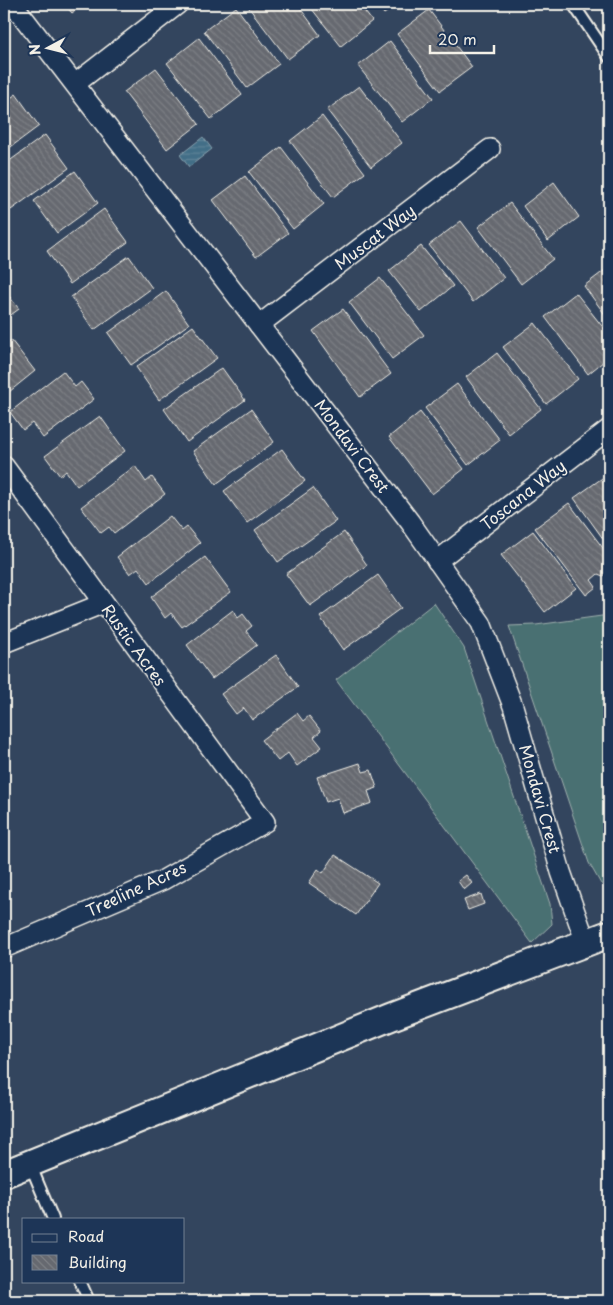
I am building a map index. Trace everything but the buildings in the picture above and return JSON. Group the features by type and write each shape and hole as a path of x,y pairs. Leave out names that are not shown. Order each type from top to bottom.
{"main road":[{"path":"4,1174 391,1017 598,939"}],"street":[{"name":"Mondavi Crest","path":"14,4 259,325 437,561 481,623 513,706 561,872 598,939"},
{"path":"75,84 178,4"},
{"name":"Muscat Way","path":"259,325 490,150"},
{"name":"Toscana Way","path":"437,561 609,429"},
{"name":"Rustic Acres","path":"4,466 265,822"},
{"path":"4,644 104,603"},
{"name":"Treeline Acres","path":"4,948 163,880 265,822"}],"lane":[{"path":"573,4 609,57"},
{"path":"30,1163 54,1218"},
{"path":"80,1282 88,1301"}],"green space":[{"path":"434,603 464,648 550,904 552,924 532,943 336,680"},
{"path":"609,615 609,886 601,884 589,863 509,626 536,625"}],"water":[{"path":"203,137 212,149 189,167 180,155"}]}
